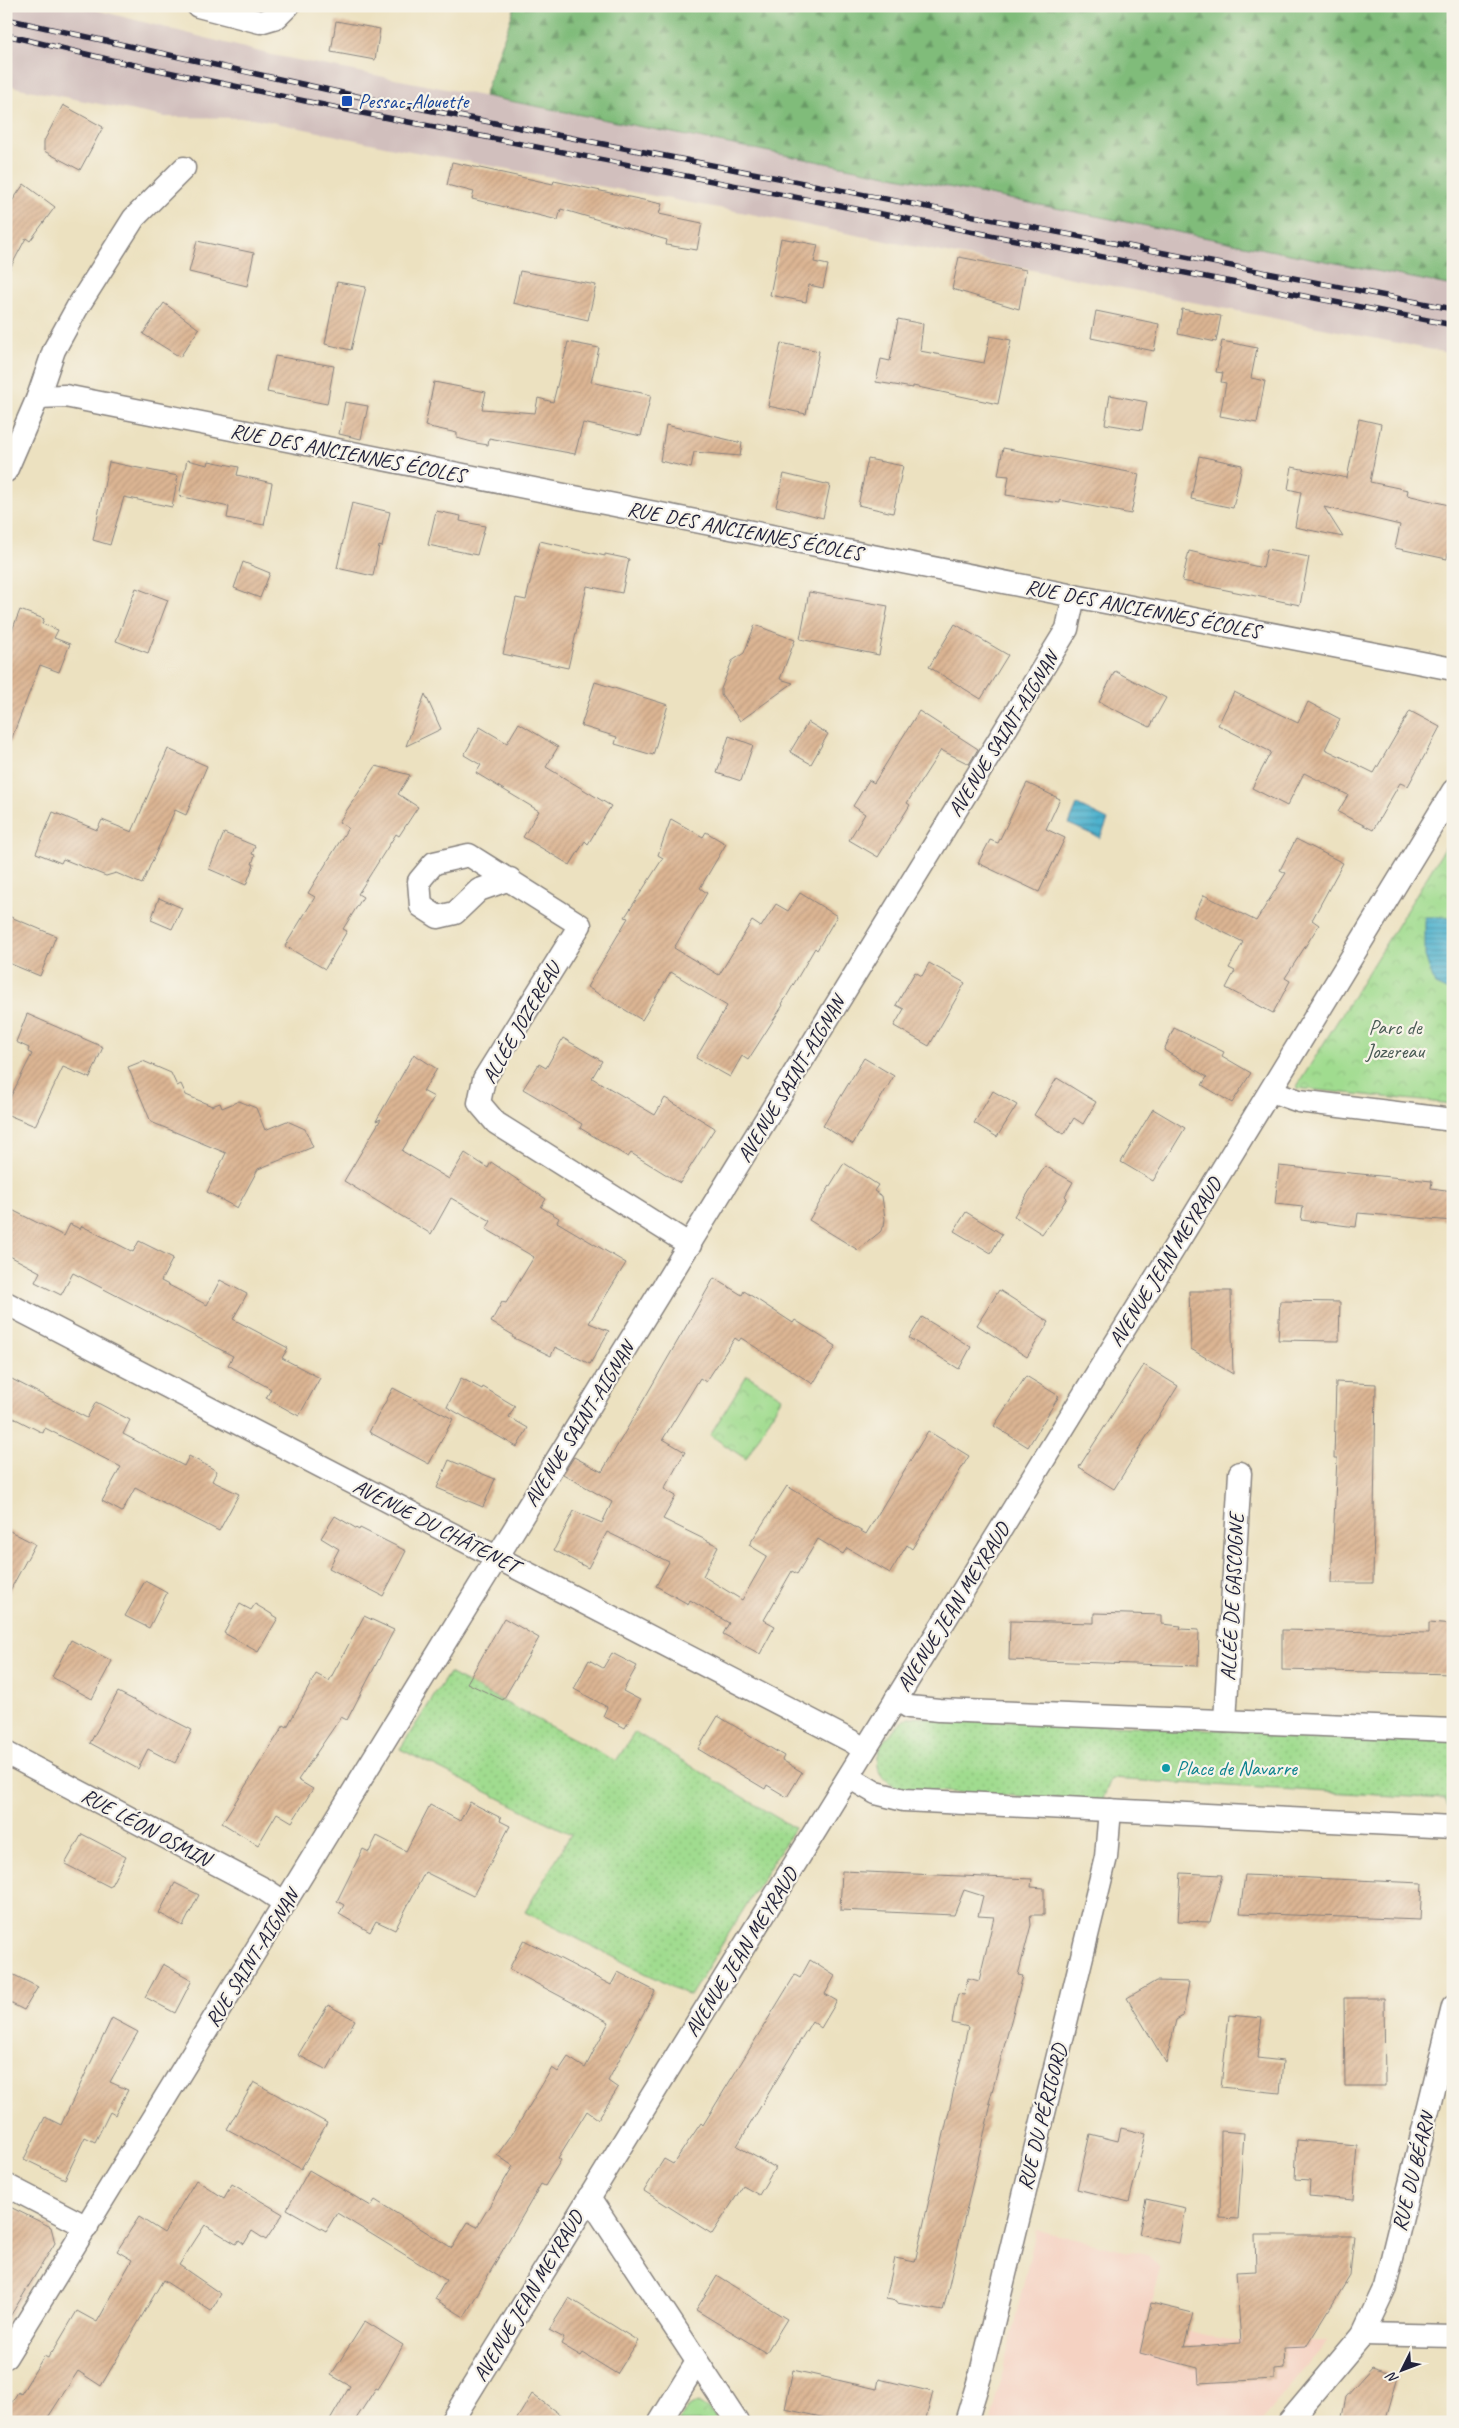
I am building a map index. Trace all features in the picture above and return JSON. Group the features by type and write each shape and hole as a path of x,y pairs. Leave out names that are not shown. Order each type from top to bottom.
{"street":[{"path":"198,6 260,22 283,11"},
{"path":"6,471 38,397 54,350 101,267 134,218 184,168"},
{"name":"RUE DES ANCIENNES ÉCOLES","path":"38,397 65,396 1074,596 1453,669"},
{"name":"AVENUE SAINT-AIGNAN","path":"498,1558 1067,629 1074,596"},
{"name":"AVENUE JEAN MEYRAUD","path":"451,2422 588,2196 849,1777 1453,791"},
{"name":"ALLÉE JOZEREAU","path":"510,879 580,925 484,1079 479,1103 496,1123 690,1245"},
{"path":"1270,1091 1299,1101 1453,1120"},
{"name":"AVENUE DU CHÂTENET","path":"6,1303 853,1742 864,1750"},
{"name":"ALLÉE DE GASCOGNE","path":"1225,1721 1240,1473"},
{"name":"RUE SAINT-AIGNAN","path":"6,2357 498,1558"},
{"path":"896,1699 909,1707 939,1710 1453,1730"},
{"name":"RUE LÉON OSMIN","path":"6,1753 264,1889 285,1903"},
{"path":"849,1777 876,1793 904,1800 1453,1827"},
{"name":"RUE DU PÉRIGORD","path":"966,2422 980,2373 1106,1857 1110,1810"},
{"name":"RUE DU BÉARN","path":"1289,2422 1364,2334 1385,2287 1453,2007"},
{"path":"6,2185 86,2227"},
{"path":"588,2196 737,2422"},
{"path":"1364,2334 1453,2336"},
{"path":"660,2422 697,2362"}],"shaded area":[{"path":"6,6 81,6 272,55 1453,286 1453,354 746,213 394,148 253,118 165,117 19,88 6,84"},
{"path":"1036,2230 1146,2255 1161,2268 1147,2322 1228,2340 1328,2340 1259,2422 991,2422"}],"green space":[{"path":"515,6 1453,6 1453,286 484,96"},
{"name":"Parc de Jozereau","path":"1453,835 1453,1104 1296,1088"},
{"path":"747,1375 782,1397 746,1459 710,1435"},
{"path":"449,1673 616,1761 635,1732 794,1828 690,1996 525,1912 571,1834 400,1749"},
{"name":"Place de Navarre","path":"908,1717 1453,1739 1453,1817 1445,1799 1111,1779 1102,1801 898,1789 883,1776 877,1760 883,1744"},
{"path":"698,2402 709,2409 718,2422 678,2422 689,2407"}],"water":[{"path":"1077,805 1108,820 1100,838 1069,824"},
{"path":"1425,917 1453,917 1453,993 1435,985 1425,956"}],"building":[{"name":"Pessac-Alouette","path":"336,21 380,29 375,60 331,52"},
{"path":"63,105 103,127 80,170 44,151 44,141"},
{"path":"452,162 553,184 554,181 662,204 659,214 702,223 697,250 666,245 667,240 561,209 558,220 472,199 474,192 447,185"},
{"path":"24,184 55,207 30,241 26,238 6,276 6,210"},
{"path":"781,238 818,245 814,262 828,265 823,288 809,285 806,302 770,295"},
{"path":"197,241 254,253 247,286 189,272"},
{"path":"959,257 1026,270 1019,309 952,289"},
{"path":"520,271 596,285 588,320 513,303"},
{"path":"337,282 366,287 351,350 325,344"},
{"path":"164,303 199,329 180,357 143,334"},
{"path":"1182,309 1221,316 1216,342 1178,334"},
{"path":"1096,311 1159,324 1154,351 1091,338"},
{"path":"898,319 923,324 920,351 984,363 990,336 1011,340 998,404 913,386 913,388 876,382 881,359 890,361"},
{"path":"1222,341 1257,348 1251,378 1265,381 1257,423 1220,416 1226,383 1221,382 1223,373 1216,372"},
{"path":"568,342 599,348 591,382 651,395 641,436 583,423 575,454 489,438 488,445 476,443 457,438 457,433 425,426 434,382 486,392 482,409 535,413 538,398 553,402"},
{"path":"781,343 819,351 806,414 768,406"},
{"path":"275,356 334,366 327,404 267,392"},
{"path":"1110,395 1147,402 1142,430 1105,424"},
{"path":"345,402 368,406 361,439 339,434"},
{"path":"1359,419 1381,424 1370,482 1408,490 1407,495 1453,506 1453,529 1447,559 1395,548 1400,525 1324,507 1343,537 1295,527 1301,492 1288,489 1292,467 1347,478"},
{"path":"666,425 742,443 740,456 694,452 691,468 660,461"},
{"path":"1003,448 1139,474 1131,514 1060,500 1060,503 1006,495 1009,476 998,475"},
{"path":"1199,456 1242,465 1233,508 1191,499"},
{"path":"868,459 903,466 893,513 858,505"},
{"path":"187,460 208,465 209,461 239,467 237,475 272,483 264,525 227,518 229,507 179,496"},
{"path":"109,462 178,476 172,507 124,497 110,545 93,540"},
{"path":"784,474 830,485 823,518 776,506"},
{"path":"352,503 390,512 382,547 379,546 373,576 337,568"},
{"path":"436,511 461,516 460,521 485,526 477,555 428,545"},
{"path":"540,541 605,556 605,554 629,559 622,593 587,586 568,668 503,654 516,598 526,600"},
{"path":"1267,549 1309,557 1300,605 1182,581 1189,551 1263,568"},
{"path":"243,562 270,573 260,598 234,588"},
{"path":"136,588 168,600 148,653 116,641"},
{"path":"809,592 888,606 879,655 800,639"},
{"path":"20,610 44,619 42,624 58,630 54,638 70,644 59,672 40,665 8,748 6,748 6,646"},
{"path":"955,624 1008,655 981,699 929,667"},
{"path":"755,625 795,640 780,679 793,683 740,721 721,694 721,689 732,661 744,653"},
{"path":"1115,671 1166,698 1150,727 1099,702"},
{"path":"595,682 668,705 653,755 615,744 617,737 581,726"},
{"path":"1234,692 1298,723 1308,702 1340,719 1325,749 1374,773 1410,711 1440,727 1408,786 1400,783 1373,830 1338,812 1348,795 1304,773 1287,806 1252,788 1271,752 1218,725"},
{"path":"425,694 441,729 406,746"},
{"path":"919,711 978,749 969,764 941,750 907,803 910,805 878,857 849,840 865,814 853,806 869,780 874,783"},
{"path":"808,722 828,734 811,764 790,752"},
{"path":"519,723 558,747 546,767 611,806 588,844 585,841 570,865 523,837 539,811 476,773 481,765 464,755 480,727 507,743"},
{"path":"729,736 753,745 741,781 717,773"},
{"path":"168,749 207,766 186,815 175,810 142,884 116,873 106,876 63,859 61,863 36,853 53,812 97,830 102,820 132,832"},
{"path":"376,766 410,775 398,794 418,807 399,836 396,834 358,894 363,897 343,929 347,931 325,969 285,946 315,897 308,893 348,828 339,822"},
{"path":"1027,783 1060,799 1046,829 1065,838 1039,892 978,863 990,840 998,843"},
{"path":"671,819 703,837 706,832 726,844 700,888 707,893 674,948 719,975 752,921 761,927 776,904 788,911 800,893 837,916 817,950 815,948 783,1005 748,1060 742,1056 730,1077 696,1058 727,1006 671,972 642,1020 587,987 628,918 625,917 663,858 658,855"},
{"path":"224,833 255,846 252,854 255,855 252,864 254,864 246,885 209,869"},
{"path":"1296,839 1343,863 1312,920 1319,925 1285,978 1290,981 1273,1013 1226,988 1235,971 1229,968 1243,942 1193,917 1204,895 1256,921 1286,873 1280,870"},
{"path":"159,898 182,908 172,929 151,920"},
{"path":"6,915 56,936 40,976 6,962"},
{"path":"929,963 965,983 929,1046 894,1026 904,1009 896,1005 915,972 922,976"},
{"path":"27,1014 103,1047 90,1078 63,1067 35,1126 6,1114 6,1106 32,1054 28,1052 29,1048 16,1042"},
{"path":"1174,1028 1224,1052 1222,1056 1251,1073 1232,1103 1202,1085 1207,1077 1164,1050"},
{"path":"563,1038 602,1061 592,1078 655,1115 665,1098 715,1128 680,1183 631,1153 628,1157 580,1128 582,1124 523,1089 539,1064 546,1068"},
{"path":"414,1054 437,1069 423,1091 434,1097 402,1151 449,1179 465,1153 488,1168 491,1162 546,1199 541,1207 559,1218 557,1222 626,1263 589,1323 609,1331 590,1364 555,1347 551,1356 512,1337 513,1335 491,1322 502,1302 506,1303 534,1257 486,1229 491,1221 451,1198 431,1234 344,1181 381,1119 376,1121"},
{"path":"864,1058 894,1076 853,1144 823,1126"},
{"path":"143,1061 171,1073 177,1086 181,1084 186,1095 212,1106 220,1103 222,1108 239,1101 256,1108 265,1130 287,1121 305,1129 313,1147 258,1169 237,1208 207,1192 226,1153 151,1122 128,1067"},
{"path":"1057,1078 1096,1102 1083,1124 1074,1118 1064,1134 1034,1115"},
{"path":"993,1091 1017,1105 997,1137 974,1123"},
{"path":"1153,1109 1185,1128 1153,1181 1121,1162"},
{"path":"844,1163 878,1185 874,1191 882,1196 884,1226 880,1232 858,1250 809,1220"},
{"path":"1045,1166 1073,1182 1065,1196 1067,1198 1042,1234 1014,1216"},
{"path":"1279,1166 1432,1181 1431,1188 1453,1191 1453,1221 1358,1213 1356,1227 1301,1220 1303,1207 1275,1204"},
{"path":"6,1207 64,1236 70,1224 80,1229 82,1226 133,1252 139,1241 173,1258 161,1281 207,1305 220,1280 247,1294 233,1319 288,1348 282,1358 320,1378 299,1416 266,1398 271,1389 228,1365 233,1356 73,1273 61,1295 35,1282 40,1272 6,1254"},
{"path":"966,1212 1002,1234 991,1253 954,1231"},
{"path":"714,1278 742,1295 744,1291 793,1323 795,1320 836,1346 813,1384 741,1338 739,1341 735,1338 706,1382 700,1378 663,1439 685,1452 664,1489 676,1496 663,1519 718,1546 703,1576 742,1600 767,1556 749,1545 787,1486 866,1534 928,1431 969,1456 912,1549 907,1545 890,1573 847,1548 843,1554 818,1539 797,1574 792,1571 764,1620 775,1626 760,1654 723,1634 729,1623 690,1600 688,1604 656,1586 669,1562 607,1532 588,1568 554,1550 574,1511 602,1523 612,1502 563,1474 574,1457 602,1472"},
{"path":"999,1290 1049,1322 1027,1357 977,1325"},
{"path":"1189,1291 1231,1291 1233,1374 1191,1349"},
{"path":"1280,1301 1340,1302 1339,1341 1278,1340"},
{"path":"922,1317 971,1347 959,1369 909,1338"},
{"path":"1144,1365 1178,1386 1114,1489 1079,1467"},
{"path":"6,1376 87,1418 96,1402 130,1420 123,1434 184,1466 189,1456 217,1471 212,1481 239,1494 219,1531 135,1488 122,1512 102,1501 121,1467 45,1428 43,1433 6,1414"},
{"path":"1026,1376 1059,1396 1028,1447 994,1426"},
{"path":"461,1378 482,1389 483,1387 515,1406 509,1417 528,1428 517,1447 447,1407"},
{"path":"1336,1382 1376,1384 1373,1583 1331,1583 1337,1458 1334,1458"},
{"path":"393,1388 453,1419 429,1464 369,1432"},
{"path":"449,1460 495,1479 483,1507 437,1488"},
{"path":"335,1516 359,1530 360,1528 406,1551 383,1596 329,1568 339,1549 321,1538"},
{"path":"6,1529 35,1544 6,1598"},
{"path":"145,1581 167,1593 149,1628 125,1616"},
{"path":"240,1604 251,1610 255,1604 278,1618 258,1652 224,1633"},
{"path":"1094,1613 1162,1615 1162,1624 1181,1626 1180,1629 1199,1630 1198,1666 1009,1660 1010,1621 1094,1623"},
{"path":"364,1616 394,1630 347,1720 341,1717 298,1780 313,1789 292,1822 277,1813 258,1845 222,1823 284,1725 287,1727 316,1674 329,1681"},
{"path":"504,1618 539,1638 503,1700 467,1683"},
{"path":"1429,1623 1453,1625 1453,1674 1282,1670 1282,1630 1429,1633"},
{"path":"71,1640 112,1661 92,1699 52,1677"},
{"path":"612,1653 637,1666 623,1691 640,1700 625,1728 603,1716 607,1707 574,1689 589,1660 603,1668"},
{"path":"118,1692 192,1730 175,1763 148,1749 138,1769 90,1743"},
{"path":"718,1716 784,1756 782,1760 802,1772 787,1797 767,1785 765,1789 698,1749"},
{"path":"470,1802 501,1818 500,1821 510,1826 473,1896 425,1872 395,1930 376,1921 370,1932 339,1914 344,1905 337,1901 363,1849 369,1852 377,1836 406,1851 430,1805 460,1821"},
{"path":"82,1834 126,1857 110,1887 65,1864"},
{"path":"842,1871 1032,1879 1031,1887 1044,1888 1044,1915 1030,1915 1031,1925 1018,1975 1023,1976 989,2103 991,2104 943,2311 897,2303 897,2301 886,2299 895,2258 915,2262 968,2027 952,2023 955,2006 958,1994 964,1995 968,1978 979,1981 994,1917 978,1916 983,1896 964,1890 954,1915 840,1910"},
{"path":"1181,1873 1222,1875 1210,1922 1178,1921"},
{"path":"1245,1875 1422,1883 1420,1920 1240,1913"},
{"path":"175,1883 199,1895 183,1926 159,1913"},
{"path":"524,1940 611,1985 618,1972 655,1991 608,2081 618,2088 598,2119 587,2111 558,2158 561,2160 545,2186 541,2184 464,2317 435,2299 446,2280 337,2213 326,2231 287,2209 309,2170 371,2206 375,2200 452,2248 468,2222 477,2227 513,2166 497,2155 515,2130 552,2068 558,2072 568,2057 585,2068 609,2022 509,1969"},
{"path":"810,1960 835,1976 825,1994 837,2001 821,2028 812,2021 737,2146 775,2168 759,2195 743,2186 712,2234 644,2191 664,2159 673,2164 701,2123 703,2125 795,1975 800,1978"},
{"path":"163,1964 192,1980 175,2013 145,1997"},
{"path":"6,1971 38,1987 24,2010 6,2001"},
{"path":"1156,1981 1189,1982 1183,2016 1176,2020 1166,2063 1127,1998"},
{"path":"1344,1998 1384,1998 1385,2086 1345,2086"},
{"path":"328,2005 355,2020 327,2070 298,2055"},
{"path":"1229,2015 1262,2018 1257,2058 1283,2061 1280,2093 1221,2087"},
{"path":"112,2018 138,2032 110,2082 128,2090 115,2115 110,2112 95,2142 85,2137 65,2179 24,2159 45,2117 61,2125"},
{"path":"254,2082 327,2123 301,2169 227,2129"},
{"path":"1121,2128 1146,2134 1129,2202 1077,2189 1090,2134 1118,2141"},
{"path":"1221,2131 1244,2133 1238,2219 1220,2218"},
{"path":"1297,2140 1357,2145 1353,2200 1309,2196 1310,2180 1295,2179"},
{"path":"196,2180 224,2198 232,2184 283,2214 266,2240 252,2231 244,2244 239,2240 236,2244 205,2225 179,2265 221,2294 211,2311 163,2280 101,2386 78,2371 45,2422 6,2422 6,2412 18,2392 21,2394 44,2356 48,2358 52,2353 77,2311 97,2322 132,2260 117,2251 139,2217 164,2233"},
{"path":"1146,2199 1186,2208 1179,2243 1139,2234"},
{"path":"6,2205 51,2227 55,2243 6,2323"},
{"path":"1255,2235 1354,2235 1350,2276 1306,2347 1283,2348 1284,2368 1274,2369 1274,2379 1199,2383 1198,2368 1140,2353 1151,2303 1193,2313 1184,2347 1241,2343 1236,2272 1256,2271"},
{"path":"717,2276 787,2319 766,2353 696,2310"},
{"path":"569,2298 638,2341 617,2374 583,2353 581,2356 561,2344 564,2338 549,2330"},
{"path":"365,2321 403,2345 378,2389 376,2388 354,2422 329,2422 350,2386 331,2375"},
{"path":"1372,2368 1398,2376 1385,2422 1341,2422 1346,2397"},
{"path":"793,2370 877,2389 879,2379 933,2392 925,2422 843,2422 785,2409"},
{"path":"532,2394 570,2422 515,2422"}],"railway":[{"path":"6,19 361,97 1453,309"},
{"path":"6,35 111,60 357,112 1453,325"}],"place":[{"name":"Pessac-Alouette","path":"347,101"},
{"name":"Place de Navarre","path":"1166,1768"}]}
